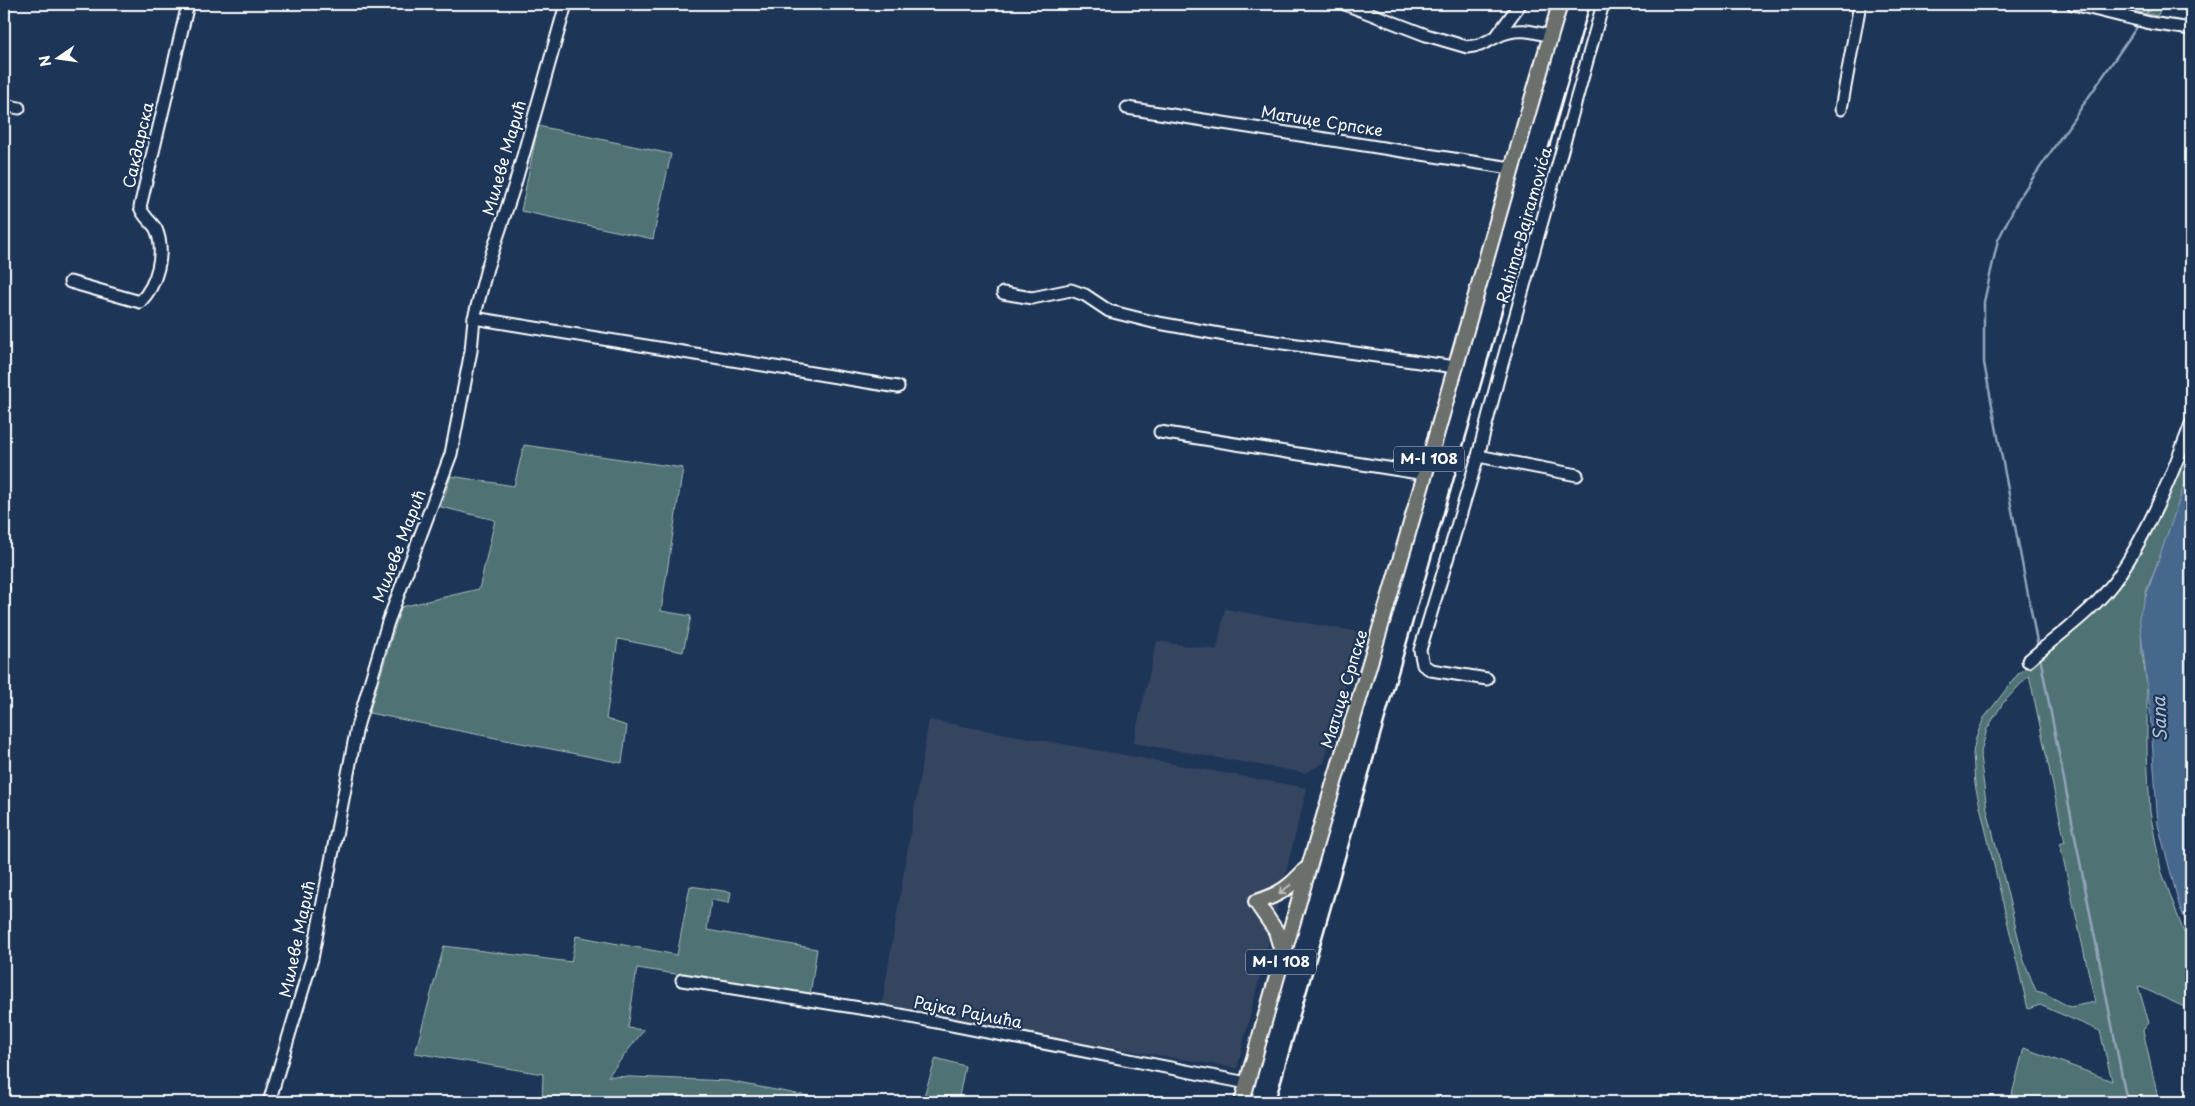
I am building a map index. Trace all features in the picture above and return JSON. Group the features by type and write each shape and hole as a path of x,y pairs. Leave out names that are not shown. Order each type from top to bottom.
{"main road":[{"name":"Матице Српске","path":"1283,955 1425,474 1511,168 1560,4"},
{"path":"1283,955 1281,942 1276,930 1256,902 1286,890 1309,866"},
{"name":"M-I 108","path":"1242,1102 1283,955"}],"street":[{"name":"Сакдарска","path":"70,282 140,302 155,281 160,255 157,232 155,227 147,220 140,207 188,4"},
{"name":"Милеве Мaрић","path":"269,1102 312,959 367,690 388,622 451,454 471,352 474,318 487,268 515,184 566,4"},
{"path":"1345,4 1426,35 1461,46 1474,46 1508,31 1516,30 1532,31 1550,36"},
{"path":"1496,37 1520,4"},
{"name":"Rahima Bajramovića","path":"1487,679 1431,670 1423,665 1420,650 1478,456 1603,4"},
{"path":"1841,109 1860,4"},
{"path":"2073,4 2150,23 2191,29"},
{"path":"2118,14 2129,4"},
{"path":"4,105 19,108"},
{"name":"Матице Српске","path":"1127,108 1511,168"},
{"path":"1003,294 1032,298 1071,290 1085,295 1109,312 1152,322 1226,335 1455,367"},
{"path":"474,318 898,387"},
{"path":"2028,661 2088,609 2119,576 2153,512 2191,424"},
{"path":"1160,432 1425,474"},
{"path":"1478,456 1577,475"},
{"name":"Рајка Рајлића","path":"682,980 885,1012 1247,1083"}],"shaded area":[{"path":"1225,609 1360,632 1324,763 1305,773 1133,743 1157,641 1217,650"},
{"path":"929,720 1307,788 1237,1068 881,1010"}],"green space":[{"path":"2138,4 2165,4 2157,16 2133,11"},
{"path":"538,126 671,154 653,239 521,211"},
{"path":"2191,438 2191,477 2146,592 2142,616 2142,653 2147,684 2147,752 2150,812 2161,870 2183,930 2191,946 2191,1010 2138,986 2149,1023 2143,1030 2158,1098 2167,1102 2010,1102 2024,1048 2112,1081 2100,1031 2040,1005 2028,1009 1975,785 1973,753 1976,737 1984,718 2018,674 2063,637 2108,594","holes":["2029,675 2065,842 2060,844 2095,1002 2070,1007 2044,993 2036,991 2024,961 1987,809 1980,756 1987,729 2003,703"]},
{"path":"524,445 683,468 661,611 691,616 683,652 618,639 606,719 627,726 622,763 369,713 401,607 479,589 495,520 441,507 451,476 514,486"},
{"path":"4,583 11,587 4,613"},
{"path":"690,886 731,892 729,903 711,900 707,930 817,949 810,995 637,968 628,1028 644,1030 608,1076 728,1081 839,1102 542,1102 543,1074 415,1053 444,946 571,962 576,936 677,955"},
{"path":"936,1058 965,1066 958,1102 922,1102"}],"water":[{"name":"Sana","path":"2191,466 2191,933 2180,908 2158,825 2150,711 2139,616"}],"waterway":[{"path":"2144,17 2153,4"},
{"path":"2038,647 1984,363 1984,302 1998,240 2019,198 2139,24"},
{"path":"2040,657 2127,1102"}],"railway":[{"path":"1275,1102 1590,4"}]}
